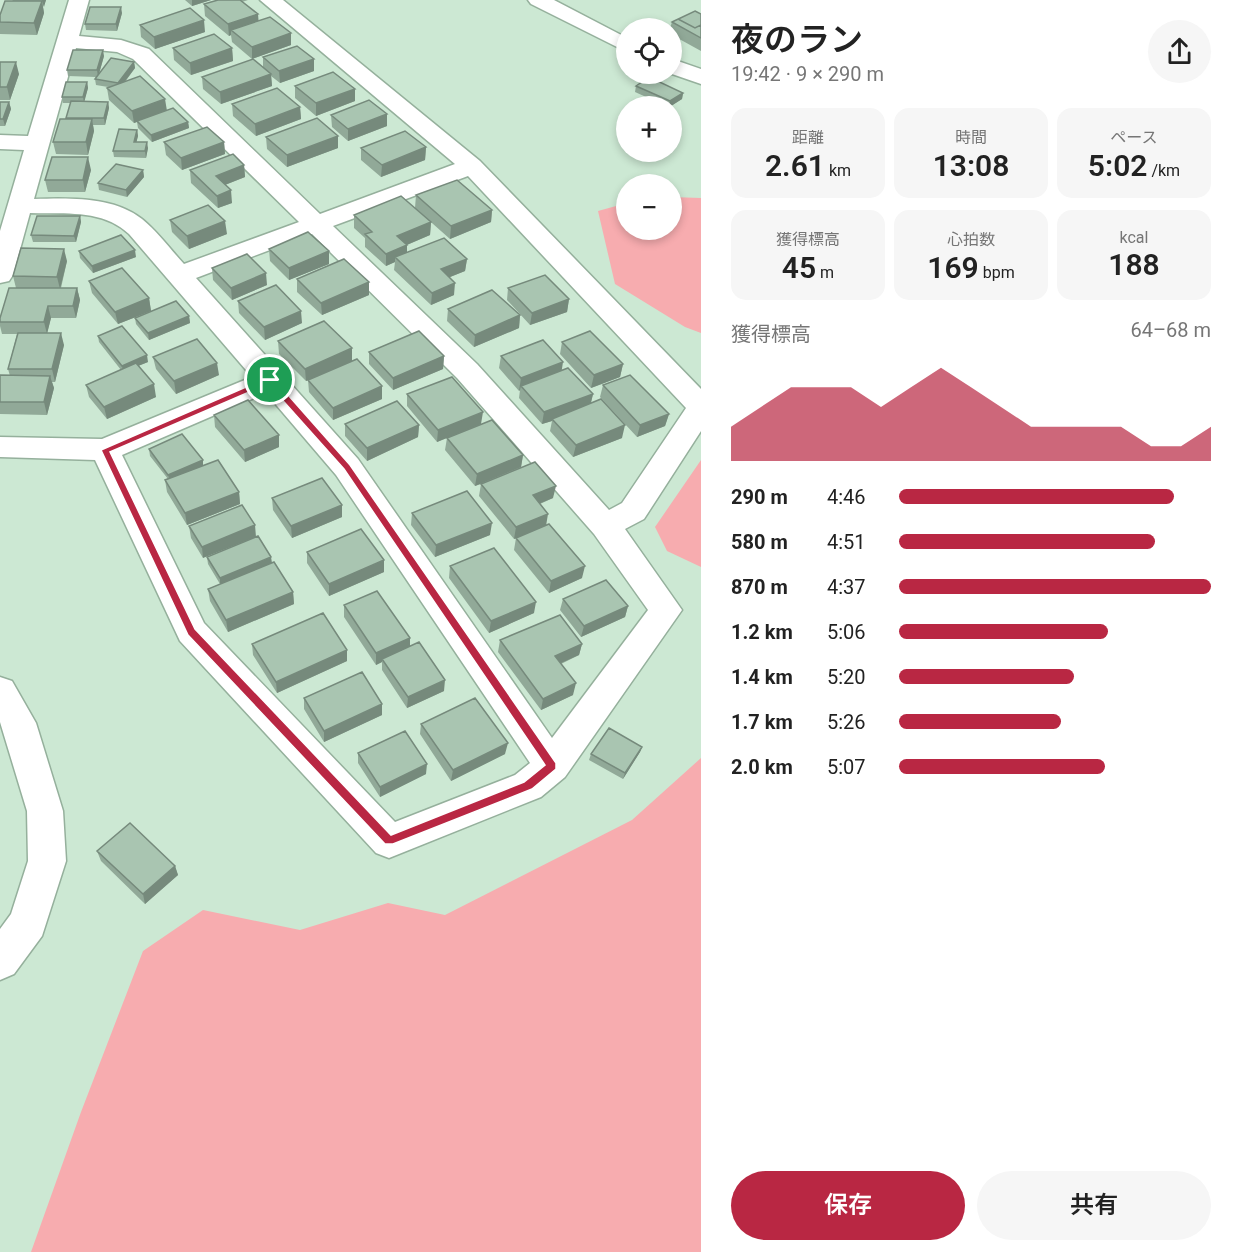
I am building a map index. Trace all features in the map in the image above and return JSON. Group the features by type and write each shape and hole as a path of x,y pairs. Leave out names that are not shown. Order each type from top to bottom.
{"street":[{"path":"0,275 80,0"},
{"path":"270,0 472,166 701,407 633,511 604,526"},
{"path":"538,0 616,40"},
{"path":"68,41 121,46 141,54 467,370 604,526 666,610 552,766 528,786 389,841 192,632 105,450"},
{"path":"682,70 701,77"},
{"path":"0,142 38,143"},
{"path":"179,275 472,166"},
{"path":"20,206 92,208 114,213 131,222 347,467 552,766"},
{"path":"0,447 105,450 270,380"},
{"path":"0,691 19,723 45,812 47,861 28,923 0,961"}],"shaded area":[{"path":"682,197 701,198 701,333 685,327 615,284 598,211 616,206 616,240 682,240"},
{"path":"701,460 701,567 667,551 655,527"},
{"path":"701,758 701,1252 31,1252 81,1112 143,951 203,910 300,930 388,903 445,915 632,820"}],"building":[{"path":"218,0 240,0 258,14 228,24 204,4"},
{"path":"5,1 42,1 34,23 0,22"},
{"path":"90,7 121,7 116,24 85,24"},
{"path":"190,8 204,20 154,37 140,25"},
{"path":"695,11 701,14 701,25 695,28 680,18"},
{"path":"270,17 291,33 252,47 231,30"},
{"path":"682,21 695,28 701,25 701,38 682,28"},
{"path":"214,34 232,48 190,63 173,48"},
{"path":"297,46 314,59 279,71 263,57"},
{"path":"73,50 103,50 97,70 67,70"},
{"path":"111,58 134,62 118,83 95,79"},
{"path":"253,59 271,74 220,92 202,77"},
{"path":"0,62 16,62 7,87 0,87"},
{"path":"333,72 355,89 316,103 295,86"},
{"path":"140,76 165,99 132,111 107,88"},
{"path":"66,82 87,82 83,97 62,97"},
{"path":"664,84 683,93 678,96 659,96 636,86"},
{"path":"277,88 300,107 255,124 232,104"},
{"path":"369,100 387,114 348,129 331,115"},
{"path":"71,101 108,102 104,118 66,118"},
{"path":"0,102 9,102 3,119 0,119"},
{"path":"173,108 188,122 151,135 137,121"},
{"path":"317,118 338,136 287,155 266,137"},
{"path":"60,119 92,119 86,142 53,142"},
{"path":"207,127 224,142 181,158 164,142"},
{"path":"119,129 137,130 134,142 147,142 145,151 113,151"},
{"path":"405,131 426,147 382,165 361,148"},
{"path":"233,154 244,165 216,176 231,190 217,196 190,170"},
{"path":"52,157 88,157 83,180 45,180"},
{"path":"116,164 143,170 126,190 98,183"},
{"path":"457,180 492,210 451,226 416,195"},
{"path":"401,196 431,222 397,236 407,245 386,254 365,234 372,232 354,215"},
{"path":"208,205 225,221 187,236 170,220"},
{"path":"37,216 80,216 74,236 31,235"},
{"path":"308,232 329,251 289,268 269,249"},
{"path":"121,235 135,250 92,266 79,251"},
{"path":"444,238 467,259 441,269 455,283 432,293 395,257"},
{"path":"21,248 64,249 57,277 13,276"},
{"path":"247,254 266,273 231,288 212,268"},
{"path":"344,259 369,282 321,303 297,279"},
{"path":"122,268 149,298 115,312 89,281"},
{"path":"545,275 569,299 532,313 508,288"},
{"path":"276,285 301,311 264,327 238,301"},
{"path":"9,288 77,288 73,306 48,306 44,322 0,322"},
{"path":"492,290 520,315 475,335 448,309"},
{"path":"176,301 189,316 148,333 135,318"},
{"path":"324,321 352,348 305,369 278,341"},
{"path":"122,326 147,355 122,366 98,336"},
{"path":"419,331 444,356 393,378 369,352"},
{"path":"590,331 623,364 594,375 562,342"},
{"path":"18,333 61,333 52,369 8,369"},
{"path":"197,339 217,363 174,381 153,357"},
{"path":"543,340 563,362 521,378 501,356"},
{"path":"357,359 382,386 333,408 308,380"},
{"path":"136,363 154,384 104,407 86,385"},
{"path":"568,368 593,394 544,412 521,386"},
{"path":"0,375 50,376 44,402 0,402"},
{"path":"630,375 669,414 640,425 603,385"},
{"path":"452,377 483,412 438,430 407,394"},
{"path":"601,399 625,425 576,445 552,419"},
{"path":"248,400 279,435 244,450 214,415"},
{"path":"397,401 419,425 367,448 345,424"},
{"path":"492,420 523,455 477,474 447,438"},
{"path":"182,434 203,460 168,475 149,449"},
{"path":"218,460 239,492 185,513 165,480"},
{"path":"535,462 556,486 533,495 548,514 516,527 481,484"},
{"path":"322,478 342,505 291,526 272,498"},
{"path":"467,491 492,523 436,545 412,513"},
{"path":"242,505 255,525 202,547 189,526"},
{"path":"549,524 585,566 551,581 516,538"},
{"path":"361,529 384,560 329,584 307,552"},
{"path":"258,536 271,557 220,578 207,557"},
{"path":"494,548 536,602 491,621 450,566"},
{"path":"274,562 293,592 226,620 208,589"},
{"path":"606,580 628,606 584,626 563,599"},
{"path":"377,591 410,638 376,653 344,605"},
{"path":"323,613 347,650 276,682 252,644"},
{"path":"560,615 582,644 555,656 576,683 543,699 500,640"},
{"path":"419,642 445,680 408,697 382,659"},
{"path":"362,672 382,704 324,731 304,698"},
{"path":"475,698 508,743 453,770 421,724"},
{"path":"609,728 642,747 625,773 591,754"},
{"path":"405,731 427,764 380,787 358,753"},
{"path":"130,823 175,866 143,894 97,851"}],"route":[{"path":"270,380 347,467 552,766 528,786 389,841 192,632 105,450 270,380"}]}
